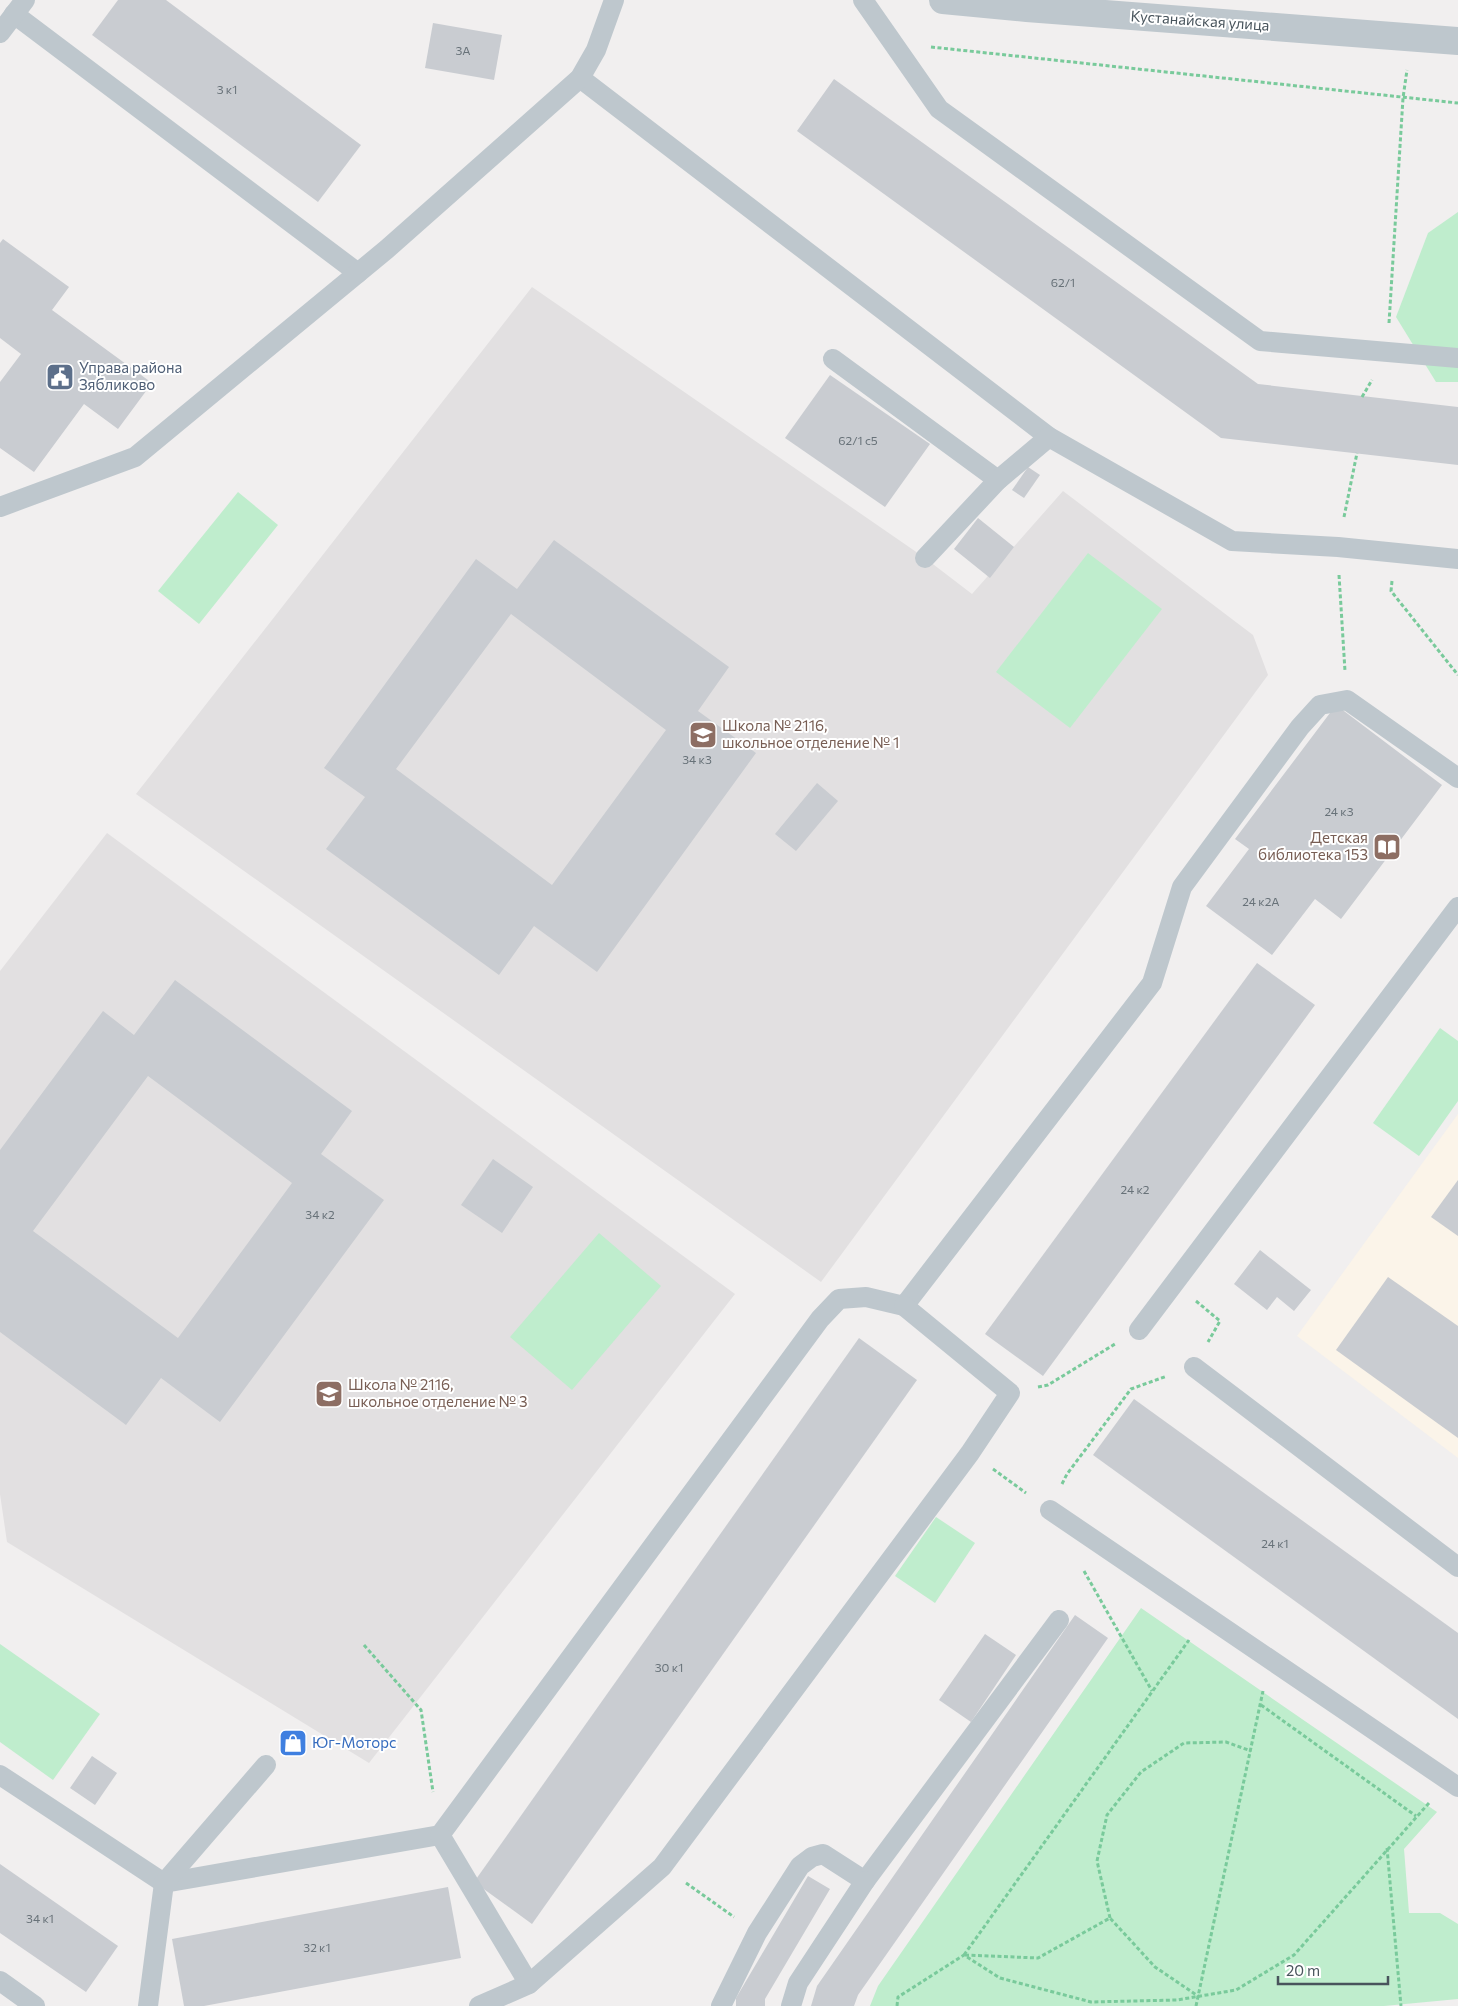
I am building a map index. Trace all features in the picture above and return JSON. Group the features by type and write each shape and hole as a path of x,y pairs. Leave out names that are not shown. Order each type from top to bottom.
{"street":[{"name":"Кустанайская улица","path":"943,0 1030,4 1458,40"}],"lane":[{"path":"0,507 135,456 358,272 580,78 596,50 614,0"},
{"path":"863,0 939,108 1260,340 1458,358"},
{"path":"0,33 20,7 358,272"},
{"path":"580,78 1050,437 1232,541 1338,547 1458,559"},
{"path":"833,359 998,480"},
{"path":"926,558 998,480 1050,437"},
{"path":"904,1306 1152,983 1182,887 1300,727 1320,705 1347,700 1458,778"},
{"path":"1140,1330 1458,906"},
{"path":"0,1774 164,1883 440,1835 820,1319 839,1299 866,1297 904,1306 1010,1394 970,1453 662,1867 529,1984 479,2006"},
{"path":"1194,1367 1458,1567"},
{"path":"1050,1510 1454,1784"},
{"path":"791,2006 798,1983 865,1881 1059,1620"},
{"path":"148,2006 164,1883 266,1765"},
{"path":"440,1835 529,1984"},
{"path":"721,2006 757,1933 800,1866 812,1857 823,1854 865,1881"},
{"path":"0,1981 35,2006"}],"path":[{"path":"1362,397 1387,352 1402,98 1413,37"},
{"path":"893,43 1458,103"},
{"path":"1347,700 1338,547 1357,453"},
{"path":"1395,552 1391,590 1458,675"},
{"path":"1010,1394 1048,1385 1140,1330"},
{"path":"970,1453 1050,1510 1067,1474 1132,1389 1194,1367"},
{"path":"1079,1562 1152,1692"},
{"path":"897,2006 898,1997 964,1955 1207,1616"},
{"path":"364,1645 420,1710 440,1835"},
{"path":"1196,2006 1270,1659"},
{"path":"1260,1705 1416,1816"},
{"path":"1198,1996 1155,1967 1110,1918 1097,1861 1107,1815 1141,1772 1184,1743 1226,1742 1251,1751"},
{"path":"964,1955 1000,1978 1092,2002 1176,2000 1236,1990 1294,1956 1416,1816 1454,1784"},
{"path":"1387,1848 1401,2006"},
{"path":"662,1867 757,1933"},
{"path":"964,1955 1038,1958 1110,1918"}],"shaded area":[{"name":"Школа № 2116, школьное отделение № 1","path":"532,287 925,558 972,594 1063,491 1253,635 1268,675 821,1282 136,794"},
{"name":"Школа № 2116, школьное отделение № 3","path":"107,833 735,1294 369,1763 7,1542 0,1494 0,971"},
{"path":"1458,1114 1458,1458 1297,1336"}],"green space":[{"path":"1458,212 1458,382 1436,382 1396,317 1428,233"},
{"path":"238,492 278,525 199,624 158,591"},
{"path":"1088,553 1162,609 1070,728 996,672"},
{"path":"1440,1028 1458,1041 1458,1101 1419,1156 1373,1123"},
{"path":"599,1233 661,1286 572,1390 510,1337"},
{"path":"936,1517 975,1543 935,1603 895,1576"},
{"path":"1141,1608 1437,1812 1404,1849 1409,1913 1440,1913 1458,1924 1458,1999 1384,2006 870,2006 878,1986"},
{"path":"0,1644 100,1714 53,1780 0,1742"}],"building":[{"path":"118,0 166,0 361,145 318,202 92,35"},
{"path":"433,23 502,35 494,80 425,68"},
{"path":"834,79 1258,384 1458,407 1458,465 1221,438 797,131"},
{"path":"3,239 69,287 52,310 152,383 118,429 84,404 34,472 0,448 0,382 21,354 0,338 0,243"},
{"path":"830,375 930,444 885,507 785,438"},
{"path":"1028,467 1040,475 1024,498 1012,490"},
{"path":"978,518 1014,547 990,578 954,549"},
{"path":"554,540 729,667 698,711 756,753 597,972 534,926 499,975 326,849 365,797 324,768 476,559 517,589","holes":["511,614 666,730 552,885 396,769"]},
{"path":"1336,705 1442,785 1341,919 1315,899 1272,955 1206,906 1249,849 1235,839"},
{"path":"817,783 838,801 796,851 775,834"},
{"path":"1257,963 1315,1005 1043,1376 985,1334"},
{"path":"175,980 352,1111 321,1154 384,1200 220,1422 161,1378 126,1425 0,1332 0,1150 103,1011 134,1035","holes":["148,1076 292,1183 178,1338 33,1231"]},
{"path":"493,1159 533,1187 502,1233 461,1205"},
{"path":"1458,1180 1458,1236 1431,1217"},
{"path":"1260,1250 1311,1290 1294,1311 1277,1297 1267,1310 1234,1284"},
{"path":"1388,1277 1458,1326 1458,1438 1336,1350"},
{"path":"859,1338 917,1380 532,1924 474,1882"},
{"path":"1134,1399 1458,1633 1458,1719 1093,1455"},
{"path":"1075,1615 1108,1638 858,1995 854,2006 811,2006 817,1986"},
{"path":"985,1634 1016,1655 971,1722 939,1700"},
{"path":"92,1756 117,1773 95,1805 70,1788"},
{"path":"0,1864 118,1946 86,1992 0,1933"},
{"path":"808,1876 830,1889 765,1999 765,2006 736,2006 736,1998"},
{"path":"448,1887 461,1958 204,2006 184,2006 172,1939"}],"place":[{"name":"Управа района Зябликово","path":"60,377"},
{"name":"Школа № 2116, школьное отделение № 1","path":"703,735"},
{"name":"Детская библиотека 153","path":"1387,847"},
{"name":"Школа № 2116, школьное отделение № 3","path":"329,1394"},
{"name":"Юг-Моторс","path":"293,1743"}]}
